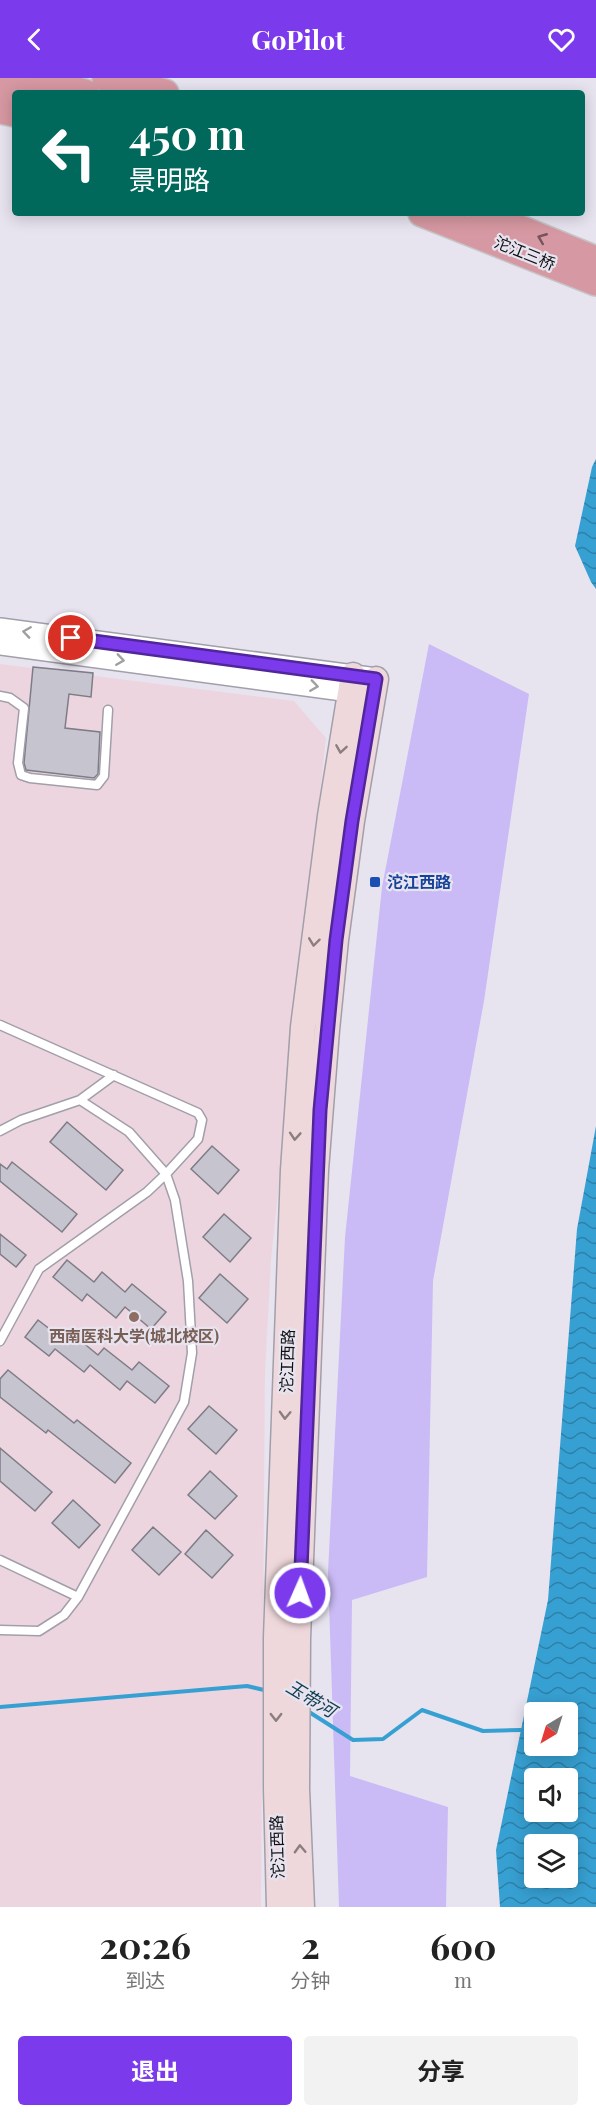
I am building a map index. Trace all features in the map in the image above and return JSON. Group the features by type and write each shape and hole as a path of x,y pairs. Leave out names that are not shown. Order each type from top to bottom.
{"highway":[{"path":"26,78 73,90"},
{"path":"106,78 153,90"},
{"name":"沱江三桥","path":"430,216 596,282"},
{"name":"沱江三桥","path":"488,216 596,260"}],"main road":[{"name":"沱江西路","path":"279,1907 287,1789 293,1170 303,1027 330,816 363,685"},
{"name":"沱江西路","path":"287,1789 302,1907"}],"street":[{"path":"0,629 363,685"},
{"path":"0,644 363,685"}],"lane":[{"path":"0,696 10,698 24,708 18,763 21,775 30,778 97,785 104,776 108,710"},
{"path":"0,1025 198,1113 202,1120 198,1139 147,1192 39,1269 0,1341"},
{"path":"0,1131 21,1120 80,1100 114,1075"},
{"path":"0,1629 39,1631 64,1615 78,1596 184,1402 192,1353 188,1281 175,1200 166,1174 129,1132 80,1100"},
{"path":"0,1560 78,1596"}],"shaded area":[{"path":"429,644 529,694 484,1001 433,1281 427,1577 352,1600 350,1776 448,1807 446,1907 339,1907 328,1572 345,1237 382,887"},
{"name":"西南医科大学(城北校区)","path":"0,664 294,701 326,738 271,1260 265,1374 261,1907 0,1907"}],"water":[{"path":"596,459 596,589 575,546 592,467"},
{"path":"596,1126 596,1907 500,1907 496,1850 524,1715 524,1756 578,1756 578,1702 527,1702 548,1600 577,1229"}],"building":[{"path":"33,667 93,673 91,697 69,694 65,728 100,732 98,774 94,778 26,770 24,763"},
{"path":"67,1122 123,1170 106,1190 50,1142"},
{"path":"212,1146 239,1170 218,1194 191,1169"},
{"path":"12,1162 77,1214 62,1232 0,1181 0,1164 7,1169"},
{"path":"224,1214 251,1238 230,1262 203,1237"},
{"path":"0,1234 26,1255 16,1267 0,1254"},
{"path":"67,1260 94,1282 102,1272 125,1292 132,1284 166,1312 151,1329 125,1307 116,1318 87,1294 82,1301 53,1277"},
{"path":"220,1274 248,1299 227,1323 199,1298"},
{"path":"38,1320 64,1340 70,1332 98,1355 104,1348 132,1370 139,1362 169,1386 155,1403 127,1381 120,1390 90,1365 84,1372 55,1349 49,1356 25,1337"},
{"path":"8,1370 74,1423 77,1420 131,1463 115,1483 48,1430 46,1433 0,1397 0,1379"},
{"path":"209,1406 237,1430 216,1454 188,1429"},
{"path":"0,1448 52,1492 35,1511 0,1481"},
{"path":"210,1471 237,1496 215,1519 188,1495"},
{"path":"73,1500 100,1525 79,1548 52,1523"},
{"path":"153,1527 181,1552 159,1575 132,1550"},
{"path":"206,1530 233,1555 212,1578 185,1554"}],"waterway":[{"name":"玉带河","path":"0,1707 247,1686 268,1691"},
{"name":"玉带河","path":"306,1710 353,1740 383,1739 422,1710 483,1731 521,1730"}],"place":[{"name":"沱江西路","path":"375,882"},
{"name":"西南医科大学(城北校区)","path":"134,1317"}],"route":[{"path":"71,638 376,679 352,821 336,940 320,1110 300,1593"}]}
